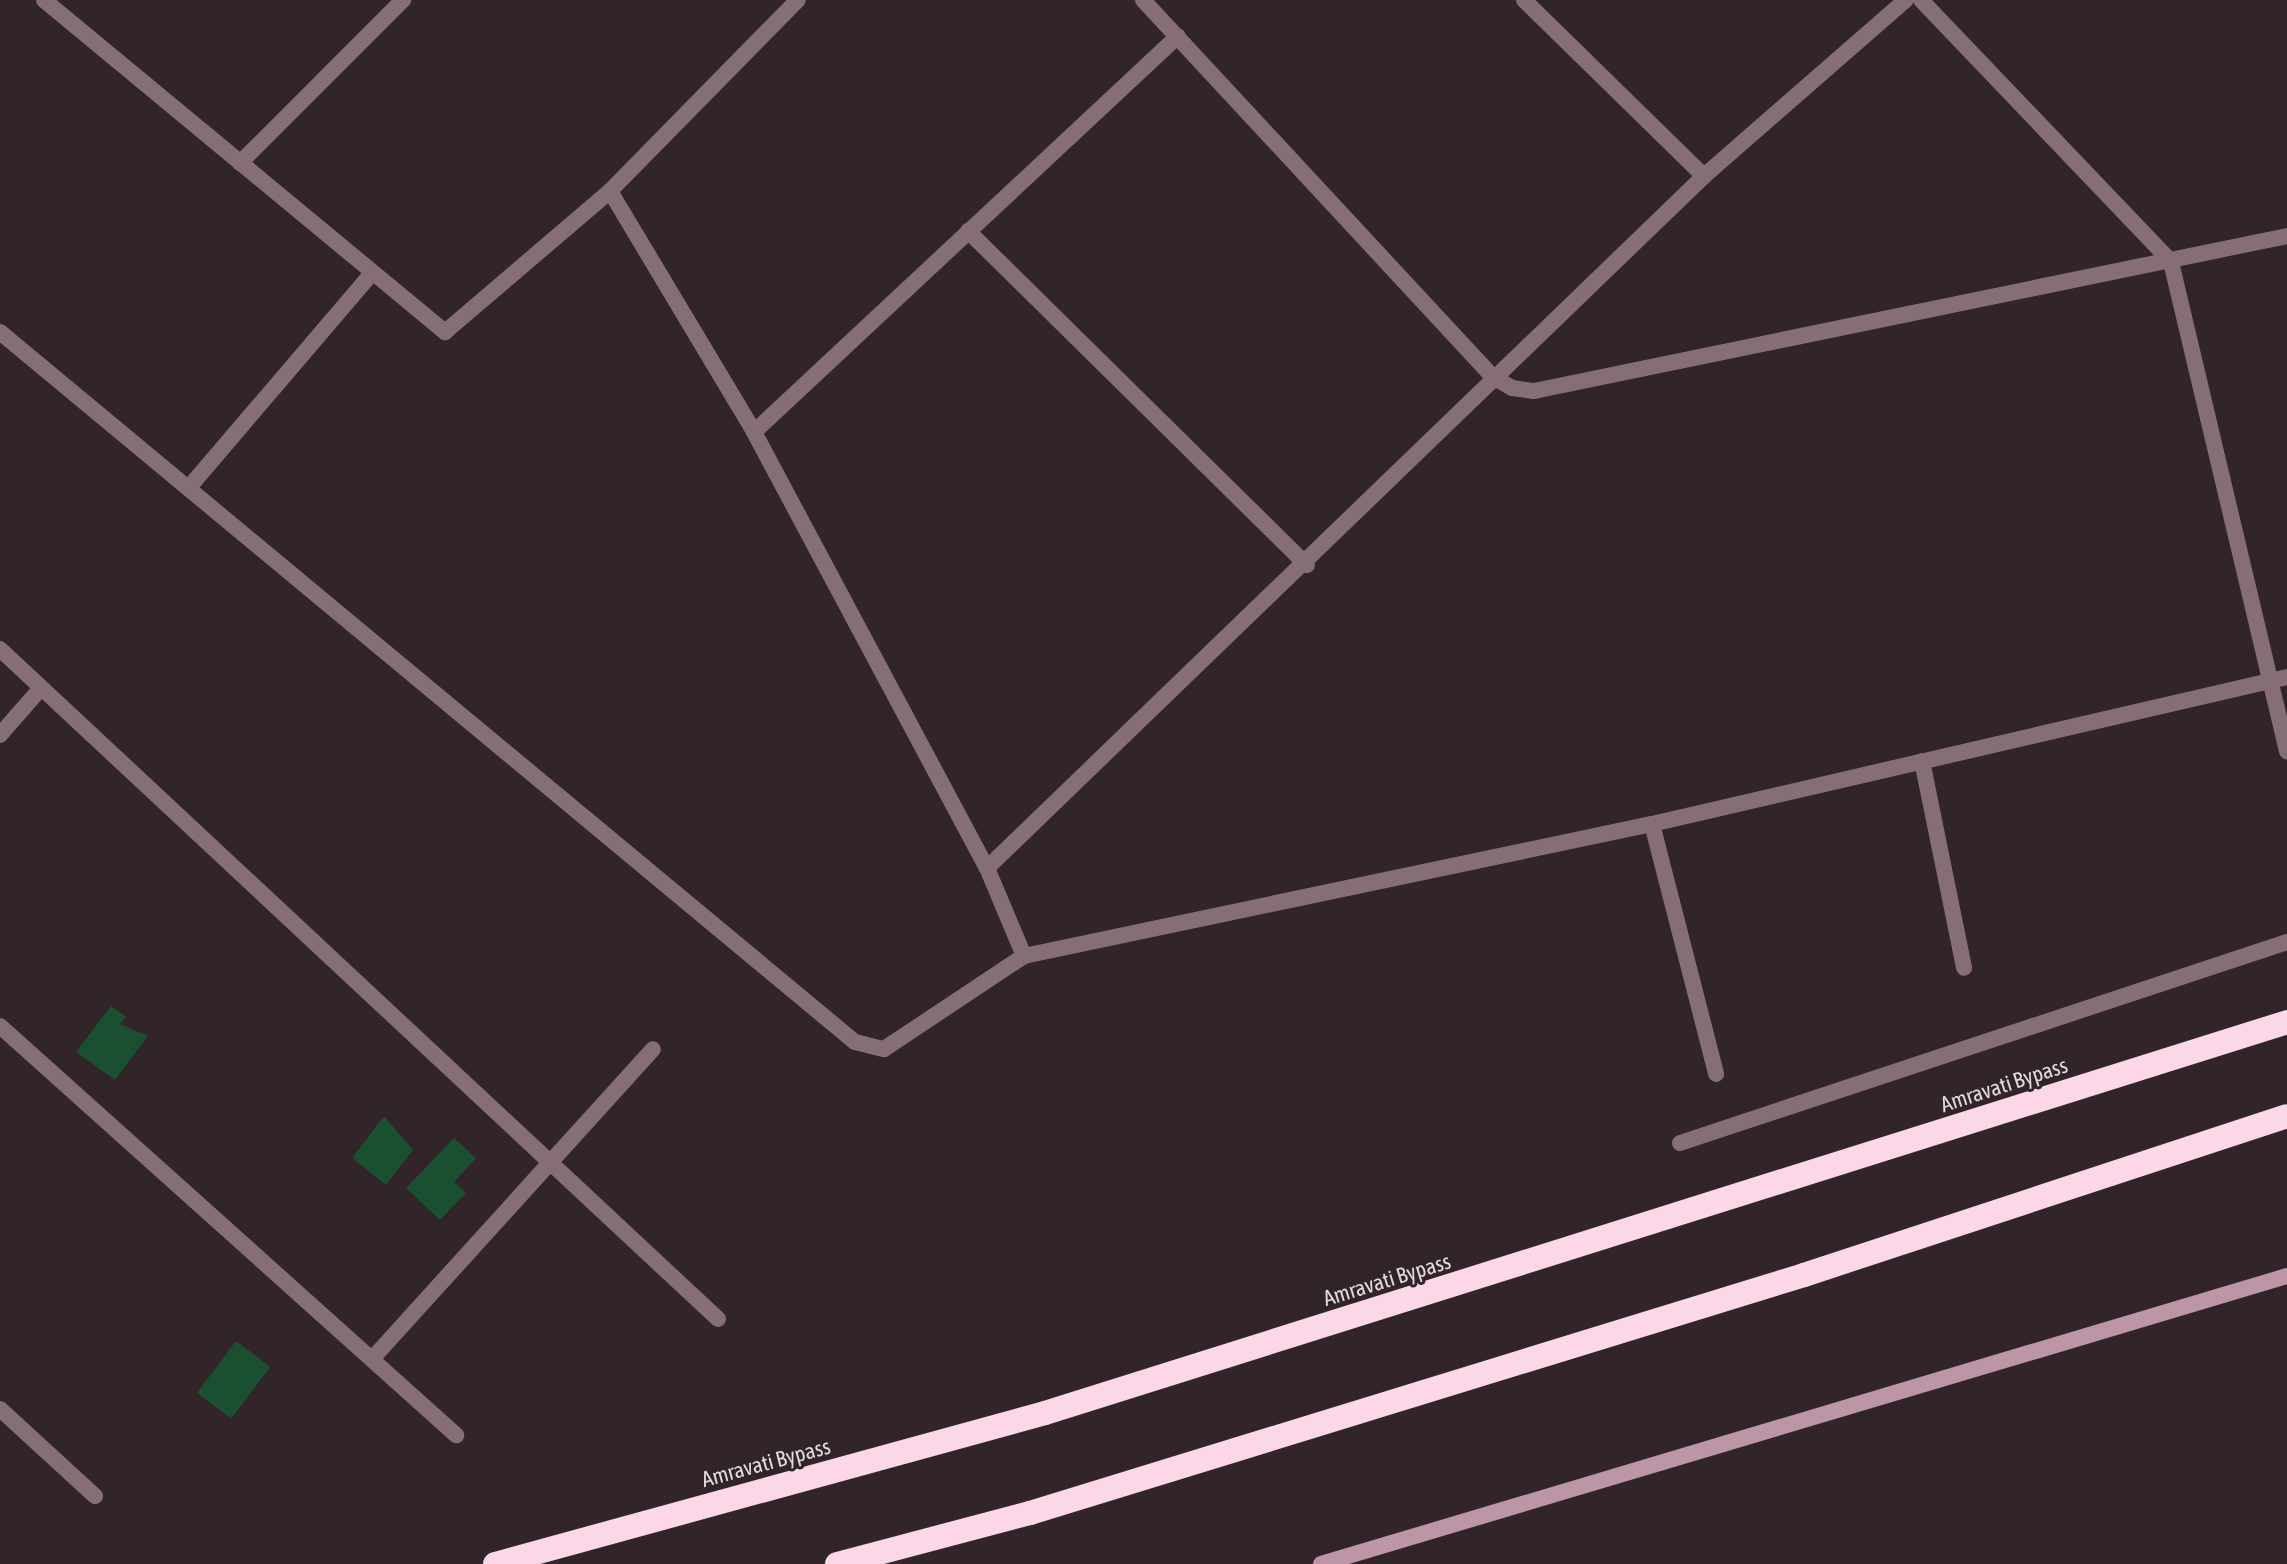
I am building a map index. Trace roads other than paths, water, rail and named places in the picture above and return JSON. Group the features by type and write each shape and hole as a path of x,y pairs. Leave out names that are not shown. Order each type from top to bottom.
{"highway":[{"name":"Amravati Bypass","path":"495,1564 1045,1413 2287,1022"},
{"path":"837,1564 1030,1513 1789,1279 2287,1116"}],"main road":[{"path":"1321,1564 2287,1276"}],"street":[{"path":"44,0 445,332 610,191 795,1"},
{"path":"240,163 403,0"},
{"path":"1143,0 1493,377 1534,391 2287,236"},
{"path":"1524,0 1704,176"},
{"path":"987,868 1307,565 1493,377 1704,176 1906,0"},
{"path":"1921,0 2171,262 2287,751"},
{"path":"754,432 1178,36"},
{"path":"610,191 754,432 987,868 1024,956"},
{"path":"968,231 1307,565"},
{"path":"191,485 372,273"},
{"path":"0,332 191,485 855,1042 884,1049 1024,956 1652,824 2287,677"},
{"path":"0,649 554,1160 718,1319"},
{"path":"0,735 41,688"},
{"path":"1922,761 1964,968"},
{"path":"1652,824 1716,1074"},
{"path":"1680,1143 2287,942"},
{"path":"0,1026 456,1435"},
{"path":"372,1359 653,1049"},
{"path":"0,1409 95,1496"}]}
